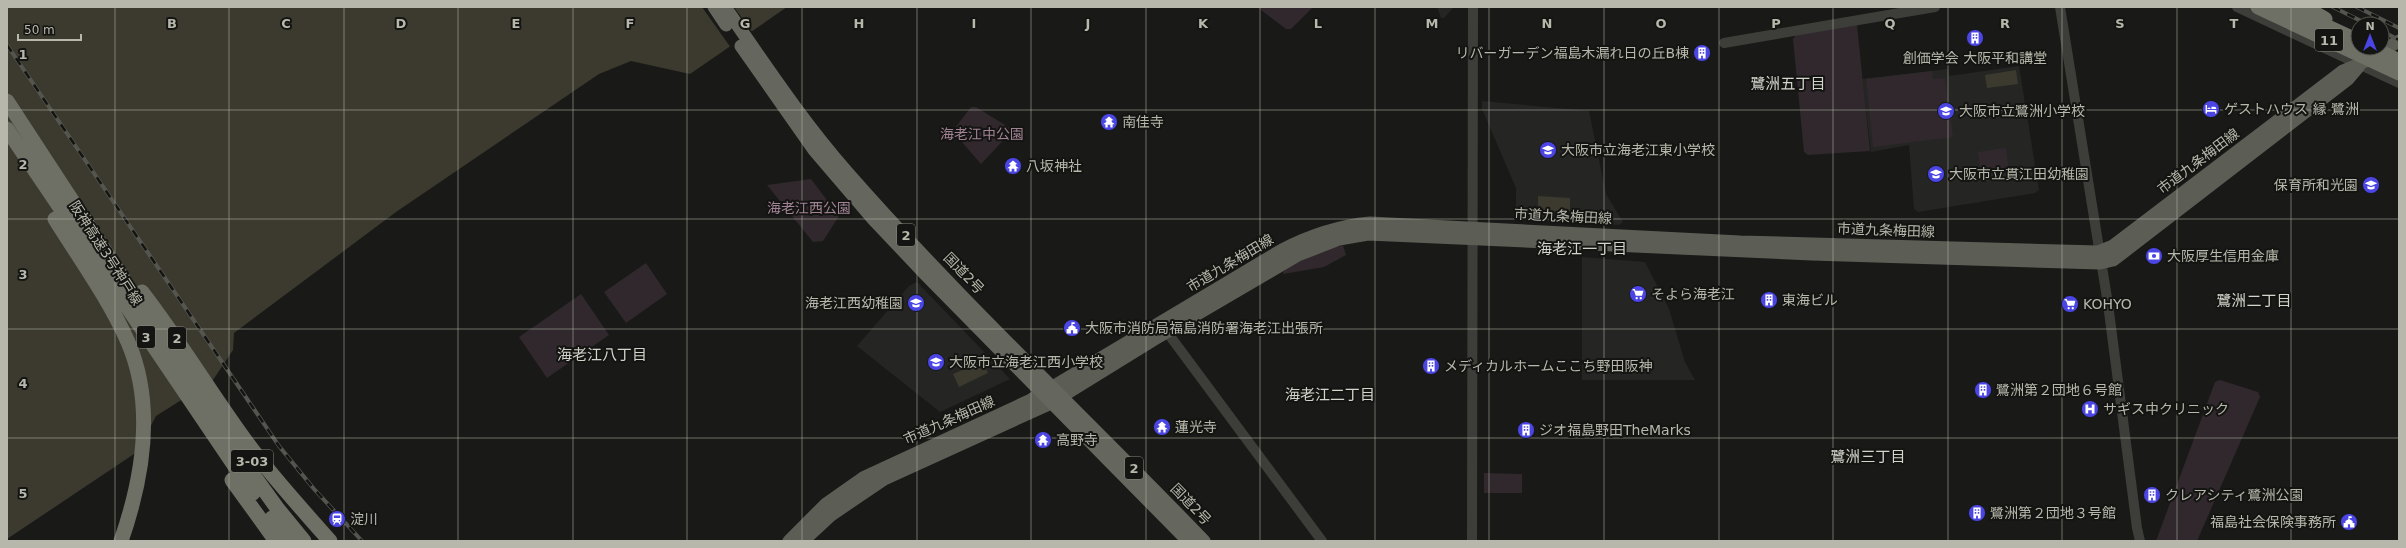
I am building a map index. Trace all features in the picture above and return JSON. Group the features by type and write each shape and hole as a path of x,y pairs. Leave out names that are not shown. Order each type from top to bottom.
{"highway":[{"name":"国道2号","path":"714,7 847,172 1188,541"},
{"name":"国道2号","path":"725,7 754,56"},
{"name":"11","path":"2258,7 2399,73"},
{"name":"11","path":"2285,7 2350,37"},
{"path":"2296,7 2312,24 2314,43"},
{"name":"11","path":"2304,7 2350,33"},
{"path":"2389,56 2399,61"},
{"name":"阪神高速3号神戸線","path":"7,101 98,240 228,458 290,541"},
{"path":"8,130 28,173 120,325 135,362 143,407 142,449 135,497 121,541"},
{"name":"阪神高速3号神戸線","path":"8,130 182,380 304,541"},
{"name":"2","path":"98,240 174,333 260,459 330,541"},
{"path":"182,380 222,464 249,506 276,541"},
{"name":"3-03","path":"182,380 319,541"},
{"name":"国道2号","path":"1052,395 1204,541"}],"main road":[{"name":"市道九条梅田線","path":"804,541 830,515 884,479 1052,395 1166,332 1298,255 1339,239 1368,234 1473,234 1740,242 2099,258 2113,260 2348,79 2369,56"},
{"name":"市道九条梅田線","path":"789,541 826,504 863,478 1052,395 1282,250 1318,233 1338,227 1370,223 1473,234"}],"street":[{"path":"1472,541 1473,7"},
{"path":"1724,43 1916,9 1935,7"},
{"path":"2060,7 2124,419 2137,528 2140,541"},
{"path":"2237,7 2399,83"},
{"path":"1166,332 1322,541"}],"shaded area":[{"path":"7,7 787,7 690,74 631,61 599,74 396,212 234,333 233,350 213,380 156,416 137,452 7,539"},
{"path":"1437,7 1454,7 1444,18 1441,18"},
{"name":"大阪市立鷺洲小学校","path":"2019,66 2039,190 2035,193 1918,212 1914,209 1909,145 1871,152 1862,79 1948,69 1949,76"},
{"path":"2016,70 2018,84 1987,88 1985,75"},
{"name":"大阪市立海老江東小学校","path":"1482,101 1589,111 1606,194 1623,222 1619,225 1518,220 1516,216 1516,188 1482,109"},
{"path":"1538,196 1570,198 1570,212 1538,210"},
{"path":"1582,257 1645,262 1669,309 1685,362 1695,380 1582,380"},
{"name":"大阪市立海老江西小学校","path":"917,282 1010,379 940,412 857,346 909,286"},
{"path":"982,361 988,373 959,387 953,374"}],"green space":[{"path":"1257,7 1313,7 1291,29 1286,29"},
{"path":"1857,25 1870,151 1808,155 1804,152 1793,39 1796,35"},
{"path":"1932,71 1933,79 1945,78 1953,137 1873,147 1866,79"},
{"name":"海老江中公園","path":"971,107 976,107 1013,130 981,164 955,134 955,128"},
{"path":"2006,148 2010,178 1982,182 1978,152"},
{"name":"海老江西公園","path":"811,179 839,216 823,241 813,242 767,185"},
{"path":"1343,245 1346,255 1324,267 1283,274 1286,269 1300,259"},
{"path":"646,263 667,294 626,323 604,292"},
{"path":"581,294 609,335 547,378 519,337"},
{"path":"2220,380 2258,392 2260,397 2197,541 2156,541 2215,382"},
{"path":"1484,473 1522,474 1522,493 1484,493"}],"pier":[{"path":"702,7 734,7 753,33 731,48"}],"railway":[{"path":"2333,7 2351,16"},
{"path":"2357,7 2399,28"},
{"path":"2390,35 2399,40"},
{"path":"7,45 279,446 314,489 362,541"}],"place":[{"name":"創価学会 大阪平和講堂","path":"1975,38"},
{"name":"リバーガーデン福島木漏れ日の丘B棟","path":"1702,53"},
{"name":"ゲストハウス 縁 鷺洲","path":"2211,109"},
{"name":"大阪市立鷺洲小学校","path":"1946,111"},
{"name":"南佳寺","path":"1109,122"},
{"name":"大阪市立海老江東小学校","path":"1548,150"},
{"name":"八坂神社","path":"1013,166"},
{"name":"大阪市立貫江田幼稚園","path":"1936,174"},
{"name":"保育所和光園","path":"2371,185"},
{"name":"大阪厚生信用金庫","path":"2154,256"},
{"name":"そよら海老江","path":"1638,294"},
{"name":"東海ビル","path":"1769,300"},
{"name":"海老江西幼稚園","path":"916,303"},
{"name":"KOHYO","path":"2070,304"},
{"name":"大阪市消防局福島消防署海老江出張所","path":"1072,328"},
{"name":"大阪市立海老江西小学校","path":"936,362"},
{"name":"メディカルホームここち野田阪神","path":"1431,366"},
{"name":"鷺洲第２団地６号館","path":"1983,390"},
{"name":"サギス中クリニック","path":"2090,409"},
{"name":"蓮光寺","path":"1162,427"},
{"name":"ジオ福島野田TheMarks","path":"1526,430"},
{"name":"高野寺","path":"1043,440"},
{"name":"クレアシティ鷺洲公園","path":"2152,495"},
{"name":"鷺洲第２団地３号館","path":"1977,513"},
{"name":"淀川","path":"337,519"},
{"name":"福島社会保険事務所","path":"2349,522"}],"district":[{"name":"鷺洲五丁目","path":"1788,84"},
{"name":"海老江一丁目","path":"1582,249"},
{"name":"鷺洲二丁目","path":"2254,301"},
{"name":"海老江八丁目","path":"602,355"},
{"name":"海老江二丁目","path":"1330,395"},
{"name":"鷺洲三丁目","path":"1868,457"}]}
